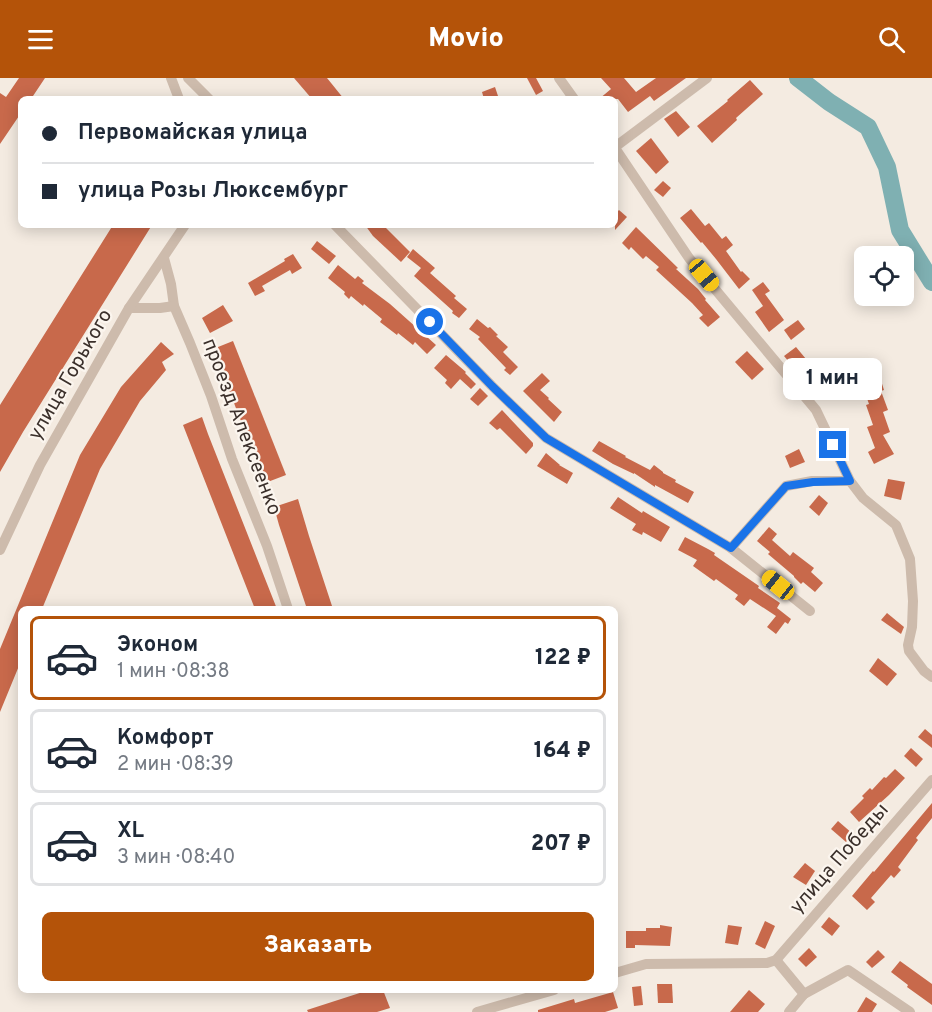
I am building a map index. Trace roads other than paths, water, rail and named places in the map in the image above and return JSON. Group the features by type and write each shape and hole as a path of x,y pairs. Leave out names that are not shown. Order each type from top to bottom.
{"street":[{"path":"171,78 178,96"},
{"path":"188,78 206,96"},
{"path":"559,78 572,96"},
{"path":"618,145 707,78"},
{"path":"618,152 689,258 816,410 850,481 863,498 896,525 910,559 913,601 909,651 932,677"},
{"name":"улица Горького","path":"0,550 40,465 129,308 183,228"},
{"path":"338,228 546,438 731,548 810,611"},
{"name":"проезд Алексеенко","path":"164,258 174,306 211,396 287,606"},
{"path":"129,308 174,306"},
{"path":"731,548 786,486 813,482 850,481"},
{"name":"улица Победы","path":"772,962 932,780"},
{"path":"618,972 646,964 772,962 804,994"},
{"path":"789,1012 804,994 848,970 910,1012"},
{"path":"477,1012 544,993"}],"waterway":[{"path":"798,78 829,102 868,127 887,167 900,230 932,282"}]}
